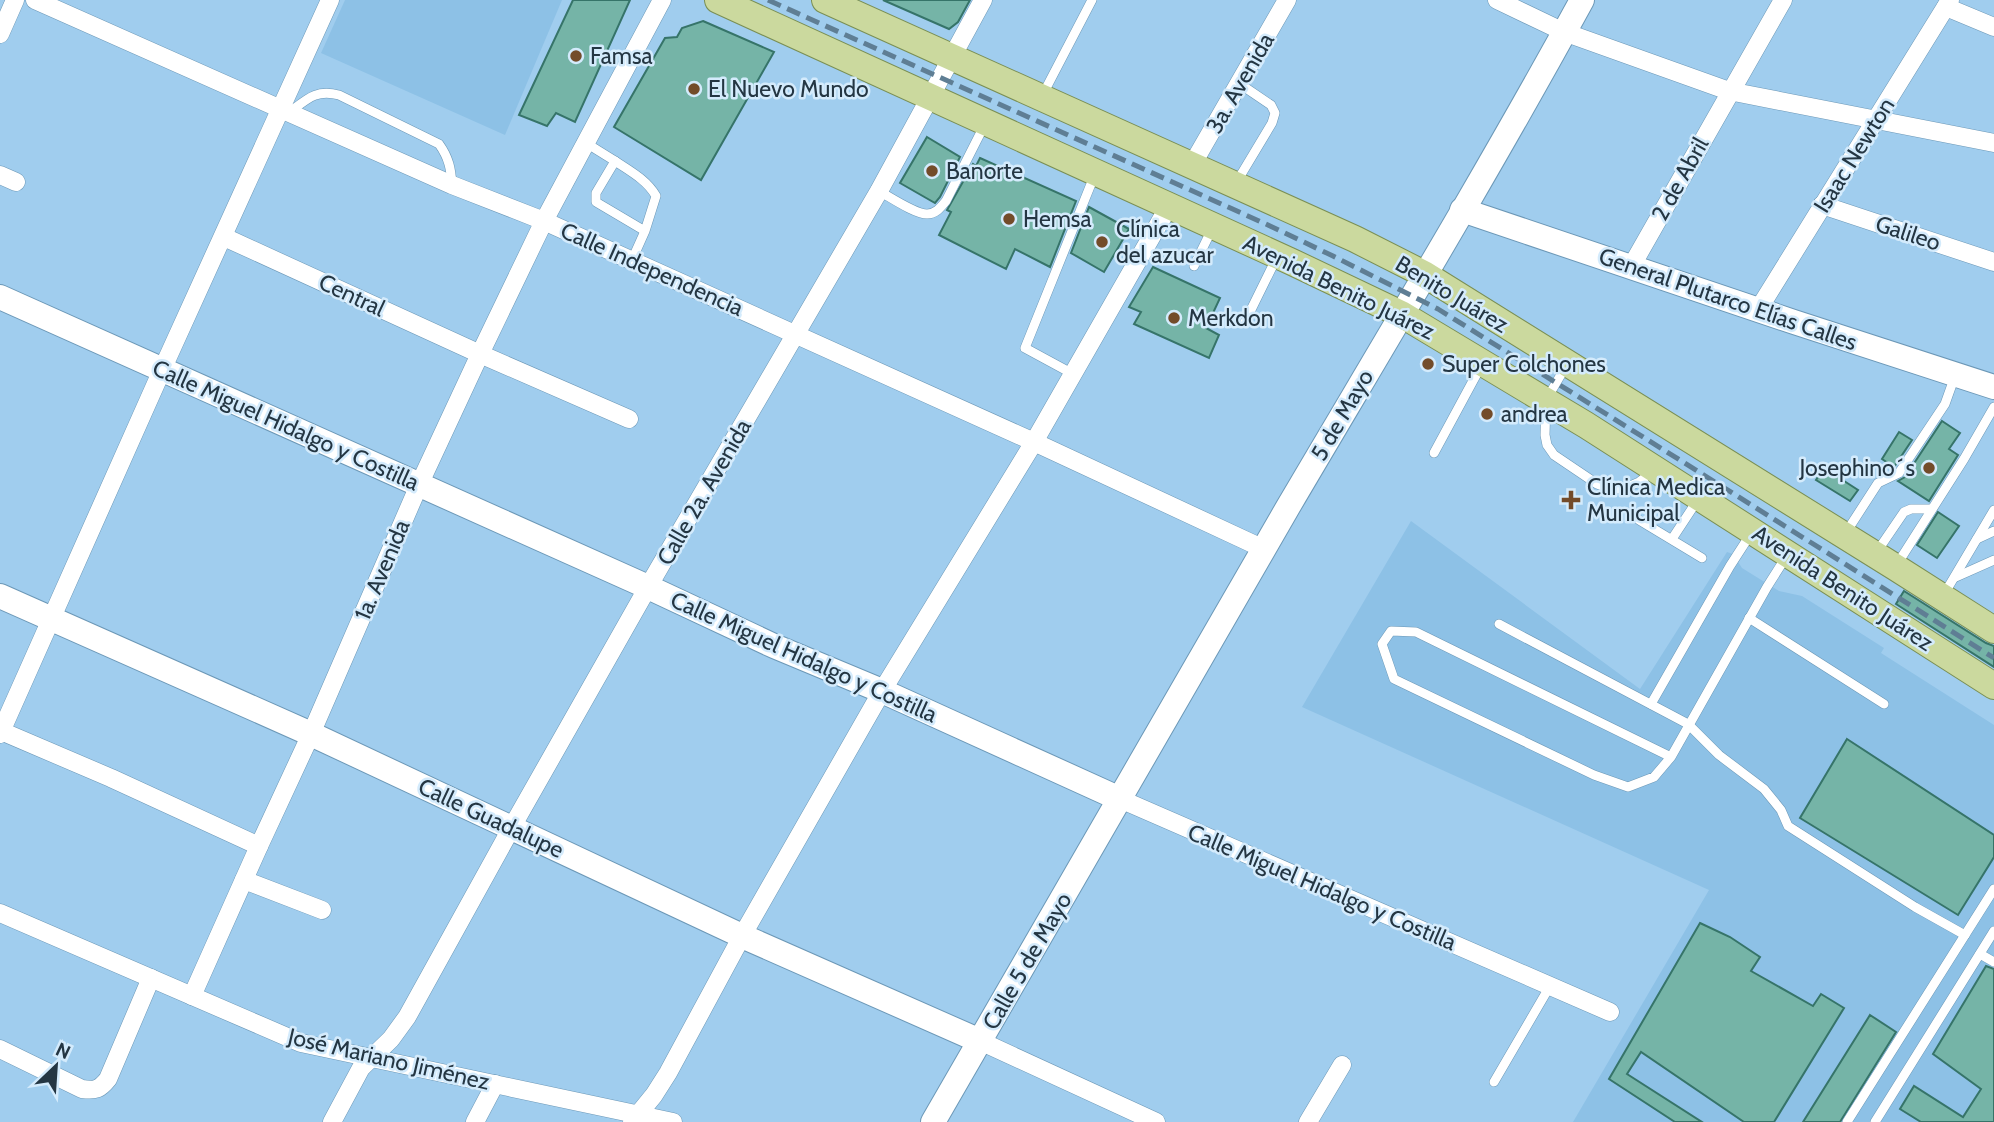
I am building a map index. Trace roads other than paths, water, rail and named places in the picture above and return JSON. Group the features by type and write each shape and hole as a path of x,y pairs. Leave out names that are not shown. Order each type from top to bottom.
{"main road":[{"name":"Avenida Benito Juárez","path":"718,0 1278,255 1401,314 1587,425 1994,686"},
{"path":"825,0 951,57"},
{"name":"Benito Juárez","path":"951,57 1355,239 1424,274 1885,560 1948,587 1994,630"},
{"path":"1587,425 1608,389"}],"street":[{"path":"0,34 15,0"},
{"name":"Calle Independencia","path":"35,0 452,185 544,220 1264,549"},
{"path":"259,846 111,778 1,733 162,370 284,111 330,0"},
{"name":"1a. Avenida","path":"192,996 480,354 544,220 662,0"},
{"name":"Calle 2a. Avenida","path":"332,1122 362,1068 407,1017 648,587 879,191 983,0"},
{"name":"3a. Avenida","path":"1192,165 1287,0"},
{"path":"1497,0 1564,32 1730,91 1994,143"},
{"path":"1564,32 1582,0"},
{"name":"2 de Abril","path":"1631,267 1783,0"},
{"path":"1948,4 1994,27"},
{"name":"Isaac Newton","path":"1758,310 1948,4"},
{"name":"5 de Mayo","path":"1120,799 1564,32"},
{"name":"Galileo","path":"1822,205 1994,262"},
{"path":"636,1118 668,1073 882,691 1034,442 1169,206"},
{"name":"General Plutarco Elías Calles","path":"1462,210 1994,387"},
{"name":"Central","path":"223,237 629,419"},
{"name":"Calle Miguel Hidalgo y Costilla","path":"0,297 774,646 1610,1012"},
{"name":"Calle Guadalupe","path":"0,596 311,734 743,936 981,1041"},
{"name":"Calle 5 de Mayo","path":"933,1122 1120,799"},
{"path":"244,880 322,910"},
{"name":"José Mariano Jiménez","path":"0,913 301,1043 495,1083 636,1118 673,1122"},
{"path":"0,1049 82,1090 94,1091 101,1088 108,1079 151,978"},
{"path":"981,1041 1156,1122"},
{"path":"1308,1122 1342,1065"},
{"path":"475,1122 495,1083"}],"lane":[{"path":"1041,98 1091,0"},
{"path":"1235,185 1275,114 1271,106 1240,84"},
{"path":"284,111 318,93 339,95 439,144 447,154 452,185"},
{"path":"879,191 917,211 928,214 938,210 946,201 985,123"},
{"path":"586,143 642,180 656,196 632,260"},
{"path":"615,161 596,193 596,202 645,231"},
{"path":"1073,374 1025,348 1096,172"},
{"path":"1194,266 1214,226"},
{"path":"1245,322 1278,255"},
{"path":"1434,453 1483,361"},
{"path":"1567,364 1546,400 1545,435 1547,445 1554,455 1597,484 1611,489 1623,489 1639,482 1656,469"},
{"path":"1844,535 1878,484 1899,473 1945,404 1955,375"},
{"path":"1885,560 1931,509 1994,407"},
{"path":"1672,539 1699,496"},
{"path":"1885,560 1904,512 1911,509 1931,509"},
{"path":"1948,587 1994,510"},
{"path":"1639,520 1702,558"},
{"path":"1651,704 1753,530"},
{"path":"1978,539 1994,531"},
{"path":"1671,757 1416,632 1391,631 1382,644 1394,679 1594,775 1628,787 1654,777 1671,757 1788,553"},
{"path":"1948,587 1994,561"},
{"path":"1749,618 1884,704"},
{"path":"1499,624 1688,724 1719,755 1764,789 1781,810 1788,826 1915,907 1965,935"},
{"path":"1847,1122 1994,889"},
{"path":"1875,1122 1994,931"},
{"path":"1980,954 1994,962"},
{"path":"1494,1082 1550,986"}],"railway":[{"path":"768,0 1268,225 1438,309 1994,658"}],"place":[{"name":"Famsa","path":"576,56"},
{"name":"El Nuevo Mundo","path":"694,89"},
{"name":"Banorte","path":"932,171"},
{"name":"Hemsa","path":"1009,219"},
{"name":"Clínica del azucar","path":"1102,242"},
{"name":"Merkdon","path":"1174,318"},
{"name":"Super Colchones","path":"1428,364"},
{"name":"andrea","path":"1487,414"},
{"name":"Josephino´s","path":"1929,468"},
{"name":"Clínica Medica Municipal","path":"1571,500"}]}
